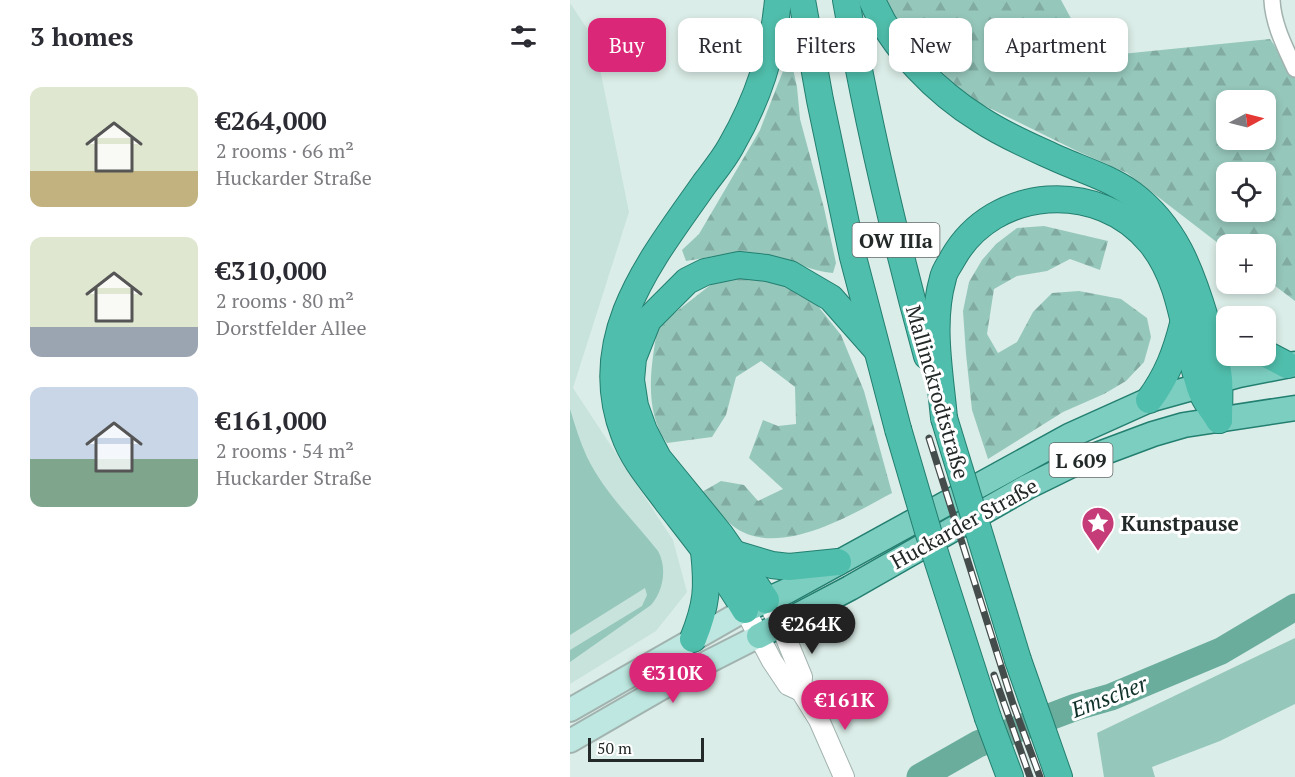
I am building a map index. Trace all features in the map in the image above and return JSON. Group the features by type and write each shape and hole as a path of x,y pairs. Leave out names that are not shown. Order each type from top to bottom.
{"highway":[{"path":"755,605 733,591 641,467 625,437 616,411 612,372 616,341 626,310 643,276 671,231 731,146 752,104 763,79 773,45 778,0"},
{"path":"802,0 850,246 876,350 928,531 988,718 1010,777"},
{"name":"Mallinckrodtstraße","path":"846,0 856,59 897,245 944,418 1018,660 1059,777"},
{"path":"872,0 898,42 921,71 952,99 981,121 1022,142 1110,180 1131,193 1151,209 1175,239 1189,268 1194,317 1170,368 1149,400"},
{"path":"944,418 936,322 943,276 961,244 980,224 1000,212 1038,201 1058,200 1085,201 1108,210 1140,231 1152,244 1216,357 1209,384 1219,420"},
{"path":"755,605 735,554 658,458 644,431 635,406 631,380 633,358 648,320 687,281 705,272 739,265 767,268 790,274 831,298 876,350"},
{"path":"1194,317 1216,328"},
{"path":"693,639 705,604 708,586 704,550"},
{"path":"735,554 772,565 789,567 838,562"}],"main road":[{"name":"Huckarder Straße","path":"755,605 897,532 1068,436 1149,400 1283,361"},
{"name":"Huckarder Straße","path":"781,626 1027,487 1078,462 1184,425 1295,408"},
{"name":"L 609","path":"570,710 755,605"},
{"name":"L 609","path":"570,741 690,671 781,626"}],"street":[{"path":"1272,0 1283,43 1295,69"},
{"path":"755,605 781,626 802,677 801,691"},
{"path":"755,605 759,636 788,685 801,691 819,720 844,777"}],"shaded area":[{"path":"570,3 588,30 588,72 601,72 629,212 573,388 673,540 687,592 656,631 570,684"}],"green space":[{"path":"882,0 1061,0 1071,18 984,18 984,72 1128,72 1128,53 1270,39 1295,75 1295,301 1276,287 1276,234 1216,234 1216,242 1127,173 969,98 942,72 972,72 972,18 889,18"},
{"path":"783,72 794,72 800,119 836,263 833,273 760,253 728,254 686,261 682,250 699,234 760,130"},
{"path":"1044,226 1108,241 1100,270 1070,259 1047,271 1017,276 994,289 987,334 998,353 1017,342 1033,312 1052,293 1079,291 1121,299 1147,318 1151,337 1144,362 1126,381 1104,394 1063,412 988,459 972,410 963,311 969,282 982,260 996,244 1017,228"},
{"path":"750,275 799,287 810,296 841,335 864,391 892,493 835,522 792,536 771,538 751,535 733,526 702,492 721,481 744,485 758,501 783,489 749,458 763,420 778,426 796,424 795,387 761,361 736,377 726,415 712,437 667,443 654,416 651,371 658,326 713,283"},
{"path":"570,409 582,445 594,470 658,551 663,564 663,578 659,592 651,605 570,662 570,650 642,606 647,595 645,588 570,635"},
{"path":"1295,638 1295,704 1220,741 1152,767 1155,777 1104,777 1097,733"}],"waterway":[{"name":"Emscher","path":"920,777 978,744 1076,707 1111,697 1221,651 1295,607"}],"railway":[{"path":"929,438 1013,704 1040,777"},
{"path":"994,675 1030,777"}],"place":[{"name":"Kunstpause","path":"1098,552"}]}
